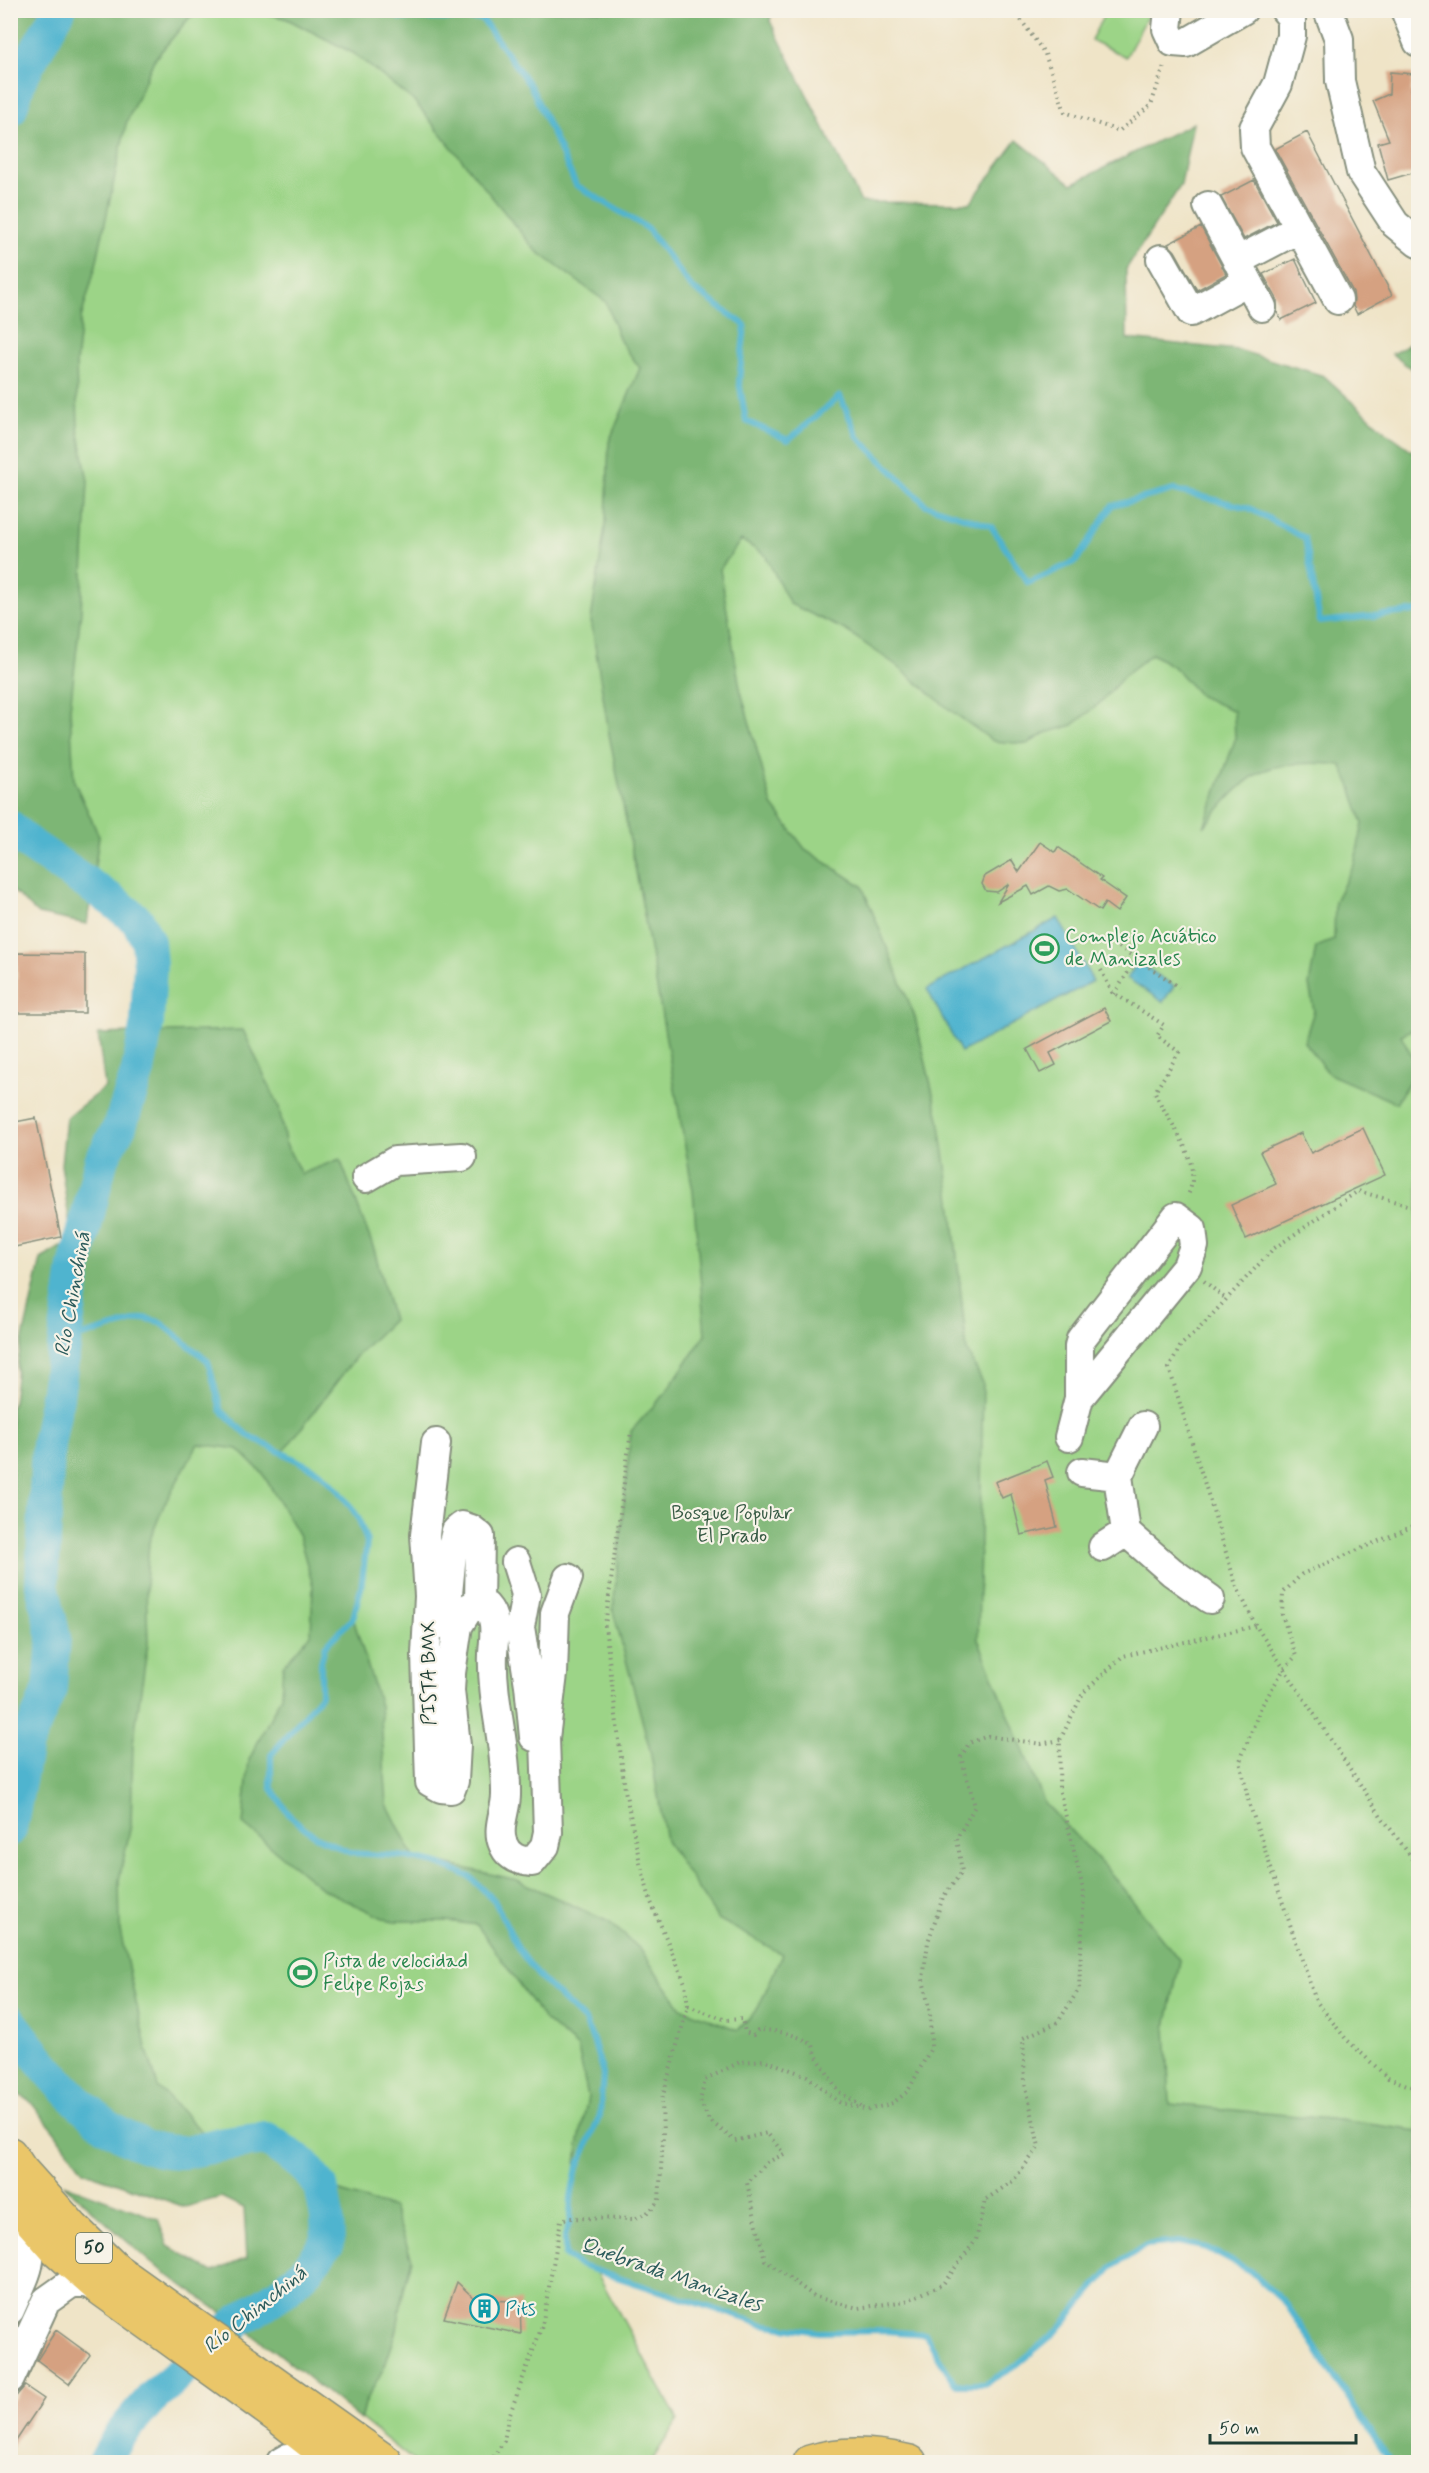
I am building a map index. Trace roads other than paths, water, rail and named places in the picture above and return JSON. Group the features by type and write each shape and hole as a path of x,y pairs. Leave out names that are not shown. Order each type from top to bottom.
{"highway":[{"name":"50","path":"10,2154 74,2228 187,2335 287,2408 386,2463"},
{"name":"50","path":"13,2201 56,2249 101,2289 187,2335"},
{"name":"50","path":"287,2408 336,2463"},
{"path":"810,2463 852,2455 886,2456 910,2463"}],"street":[{"path":"1171,12 1167,29 1173,42 1186,43 1243,10"},
{"path":"1285,10 1291,17 1291,36 1278,84 1254,128 1255,147 1338,300"},
{"path":"1328,10 1339,39 1340,81 1361,172 1395,224 1419,243"},
{"path":"1405,10 1419,42"},
{"path":"1208,206 1262,307"},
{"path":"1161,259 1191,312 1298,229"},
{"path":"366,1178 395,1161 462,1157"},
{"path":"1069,1437 1079,1398 1081,1339 1176,1217 1192,1229 1194,1246 1187,1266 1079,1398"},
{"path":"1143,1426 1119,1476 1114,1539 1172,1572 1210,1599"},
{"name":"PISTA BMX","path":"436,1443 425,1535 429,1596 426,1654 429,1705 428,1769 430,1782 441,1788 451,1789 454,1781 456,1745 450,1691 444,1629 453,1543 456,1531 462,1526 480,1536 479,1605 470,1607 458,1626 450,1691"},
{"path":"1082,1472 1119,1476"},
{"path":"516,1562 525,1594 520,1627 536,1749 546,1774"},
{"path":"479,1605 486,1605 492,1612 494,1624 493,1677 505,1761 506,1795 500,1835 502,1844 509,1855 522,1861 532,1862 539,1855 549,1832 545,1738 553,1674 555,1613 568,1578"},
{"path":"10,2310 23,2284 30,2259 30,2239 13,2201"},
{"path":"10,2379 46,2301 70,2284 83,2282 101,2289"},
{"path":"23,2284 46,2301"}],"water":[{"path":"1058,918 1093,981 961,1052 927,989"},
{"path":"1138,962 1174,986 1163,1002 1127,978"}],"waterway":[{"name":"Río Chinchiná","path":"10,110 20,79 59,10"},
{"path":"384,10 401,18 482,19 531,87 576,185 647,228 691,287 745,325 739,381 746,421 788,440 840,396 858,437 926,505 991,526 1028,583 1076,561 1112,506 1174,490 1249,508 1305,538 1320,622 1418,611"},
{"name":"Río Chinchiná","path":"10,827 25,841 113,901 138,921 148,942 150,965 147,1022 138,1071 120,1126 101,1161 75,1267 48,1445 42,1585 54,1637 50,1689 26,1744 10,1829"},
{"name":"Quebrada Manizales","path":"65,1341 144,1318 160,1322 208,1361 221,1410 247,1435 320,1472 340,1492 358,1517 367,1542 361,1588 353,1618 325,1646 321,1662 321,1695 271,1755 271,1787 290,1816 315,1836 351,1853 400,1856 436,1863 470,1877 494,1900 519,1950 540,1978 585,2021 603,2074 600,2115 576,2172 570,2220 565,2236 565,2256 579,2265 761,2324 820,2332 886,2331 925,2334 955,2384 984,2384 1014,2367 1055,2333 1112,2267 1146,2245 1179,2242 1207,2248 1250,2271 1287,2305 1391,2462"},
{"name":"Río Chinchiná","path":"10,2021 43,2064 84,2107 106,2125 130,2140 156,2149 182,2152 267,2139 304,2165 321,2186 327,2217 328,2242 309,2267 285,2290 236,2323 151,2399 119,2436 105,2462"}],"place":[{"name":"Complejo Acuático de Manizales","path":"1044,948"},
{"name":"Pista de velocidad Felipe Rojas","path":"302,1973"},
{"name":"Pits","path":"484,2309"}],"park label":[{"name":"Bosque Popular El Prado","path":"732,1524"}]}
